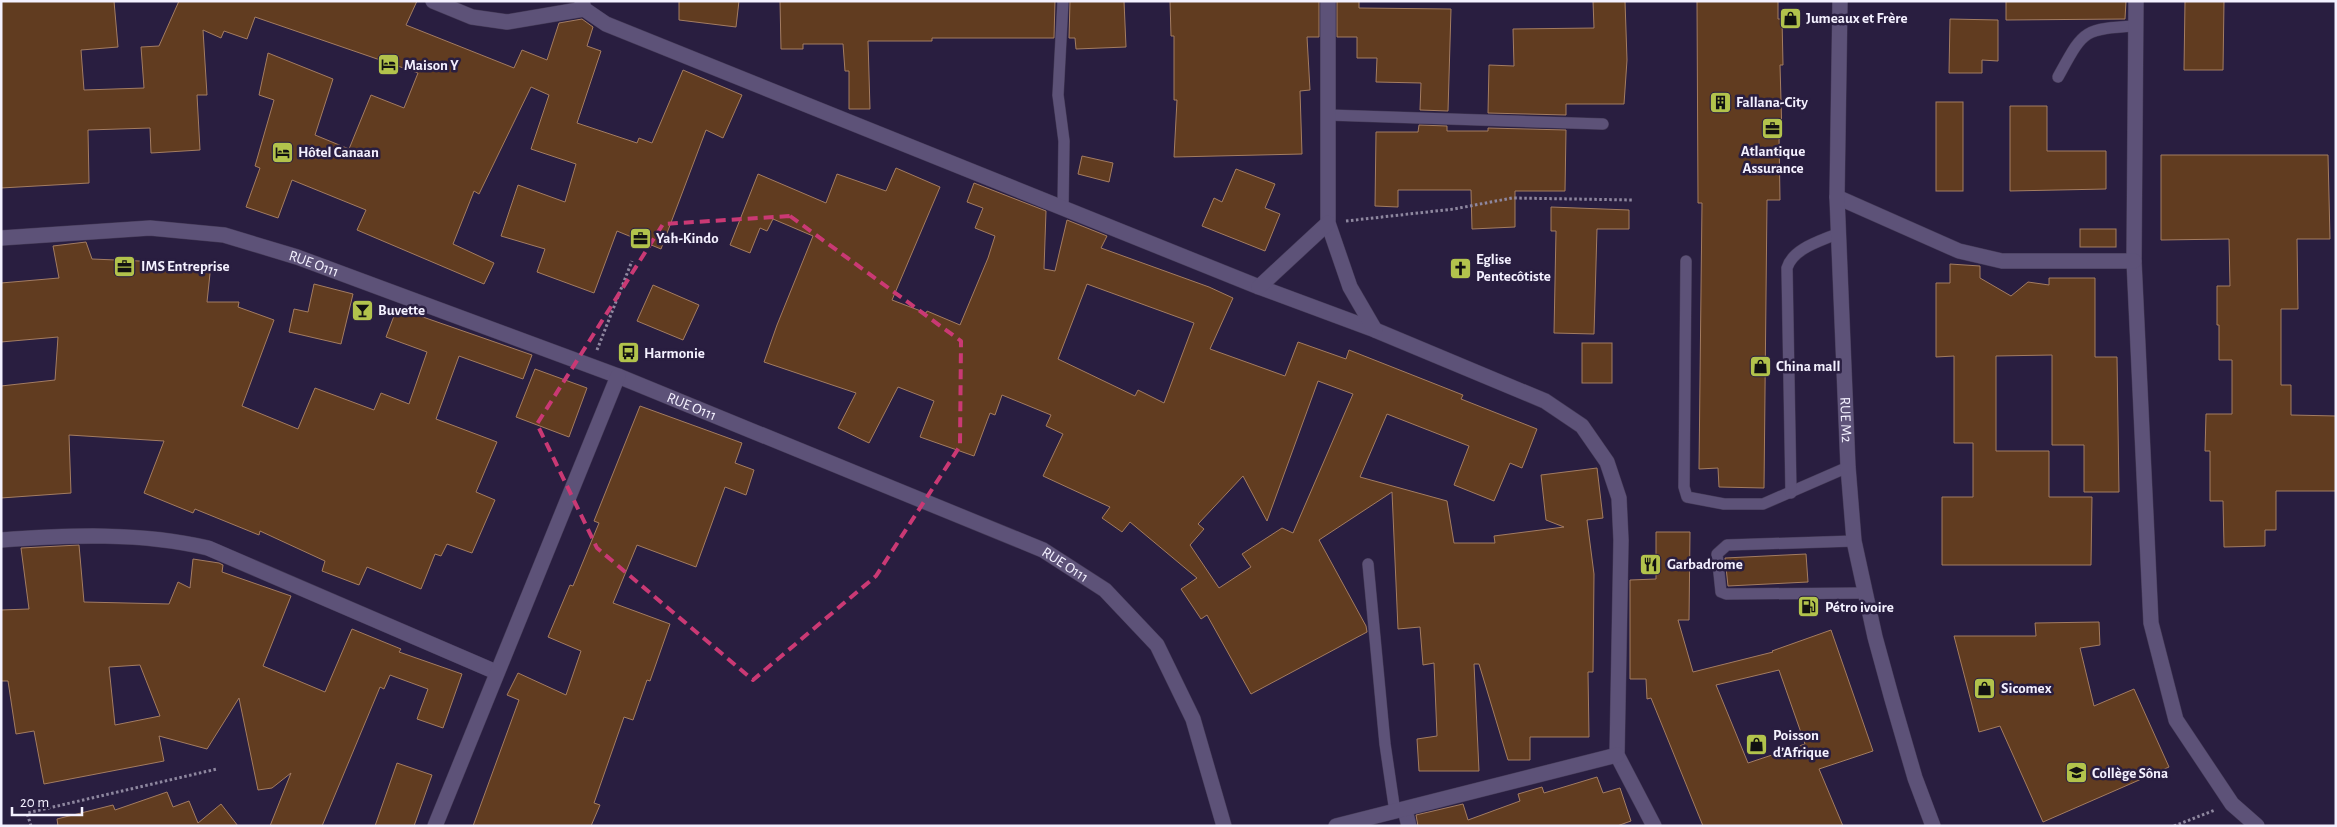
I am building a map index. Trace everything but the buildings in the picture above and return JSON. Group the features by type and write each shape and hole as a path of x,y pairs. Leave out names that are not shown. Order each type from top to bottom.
{"street":[{"path":"433,1 472,17 508,22 583,5 606,24 1259,287 1375,330 1545,401 1582,426 1607,462 1618,498 1621,540 1617,755 1654,826"},
{"path":"1328,1 1328,223 1350,287 1375,330"},
{"name":"RUE M2","path":"1840,1 1837,197 1848,467 1854,541 1892,699 1915,778 1933,826"},
{"path":"2136,1 2134,262 2151,623 2176,720 2232,804 2257,826"},
{"path":"1837,197 1959,251 2002,262 2134,262"},
{"path":"1259,287 1328,223"},
{"name":"RUE O111","path":"1,238 150,228 224,235 297,257 618,376 1043,550 1106,590 1157,644 1194,719 1224,826"},
{"path":"435,826 496,672 618,376"},
{"path":"1,540 65,535 182,542 208,548 496,672"},
{"path":"1336,826 1617,755"},
{"path":"1400,811 1409,826"}],"lane":[{"path":"1063,1 1058,96 1064,141 1063,208"},
{"path":"2058,76 2085,34 2099,29 2136,26"},
{"path":"1328,115 1603,124"},
{"path":"1791,493 1787,268 1790,259 1795,253 1839,233"},
{"path":"1686,261 1684,487 1687,497 1724,504 1763,504 1848,467"},
{"path":"1854,541 1727,545 1717,554 1721,592 1726,594 1866,593"},
{"path":"1368,564 1385,744 1400,811"}],"path":[{"path":"1328,223 1454,209 1512,198 1633,200"},
{"path":"591,367 632,262"},
{"path":"31,826 27,813 217,770"},
{"path":"2174,826 2232,804"}],"highlighted area":[{"path":"790,216 961,341 960,446 876,576 753,680 597,548 537,424 663,224"}],"place":[{"name":"Jumeaux et Frère","path":"1790,18"},
{"name":"Maison Y","path":"388,65"},
{"name":"Fallana-City","path":"1720,102"},
{"name":"Atlantique Assurance","path":"1773,128"},
{"name":"Hôtel Canaan","path":"282,152"},
{"name":"Yah-Kindo","path":"640,238"},
{"name":"IMS Entreprise","path":"125,266"},
{"name":"Eglise Pentecôtiste","path":"1460,268"},
{"name":"Buvette","path":"362,310"},
{"name":"Harmonie","path":"628,353"},
{"name":"China mall","path":"1760,366"},
{"name":"Garbadrome","path":"1651,564"},
{"name":"Pétro ivoire","path":"1809,607"},
{"name":"Sicomex","path":"1985,688"},
{"name":"Poisson d’Afrique","path":"1757,744"},
{"name":"Collège Sôna","path":"2076,773"}]}
